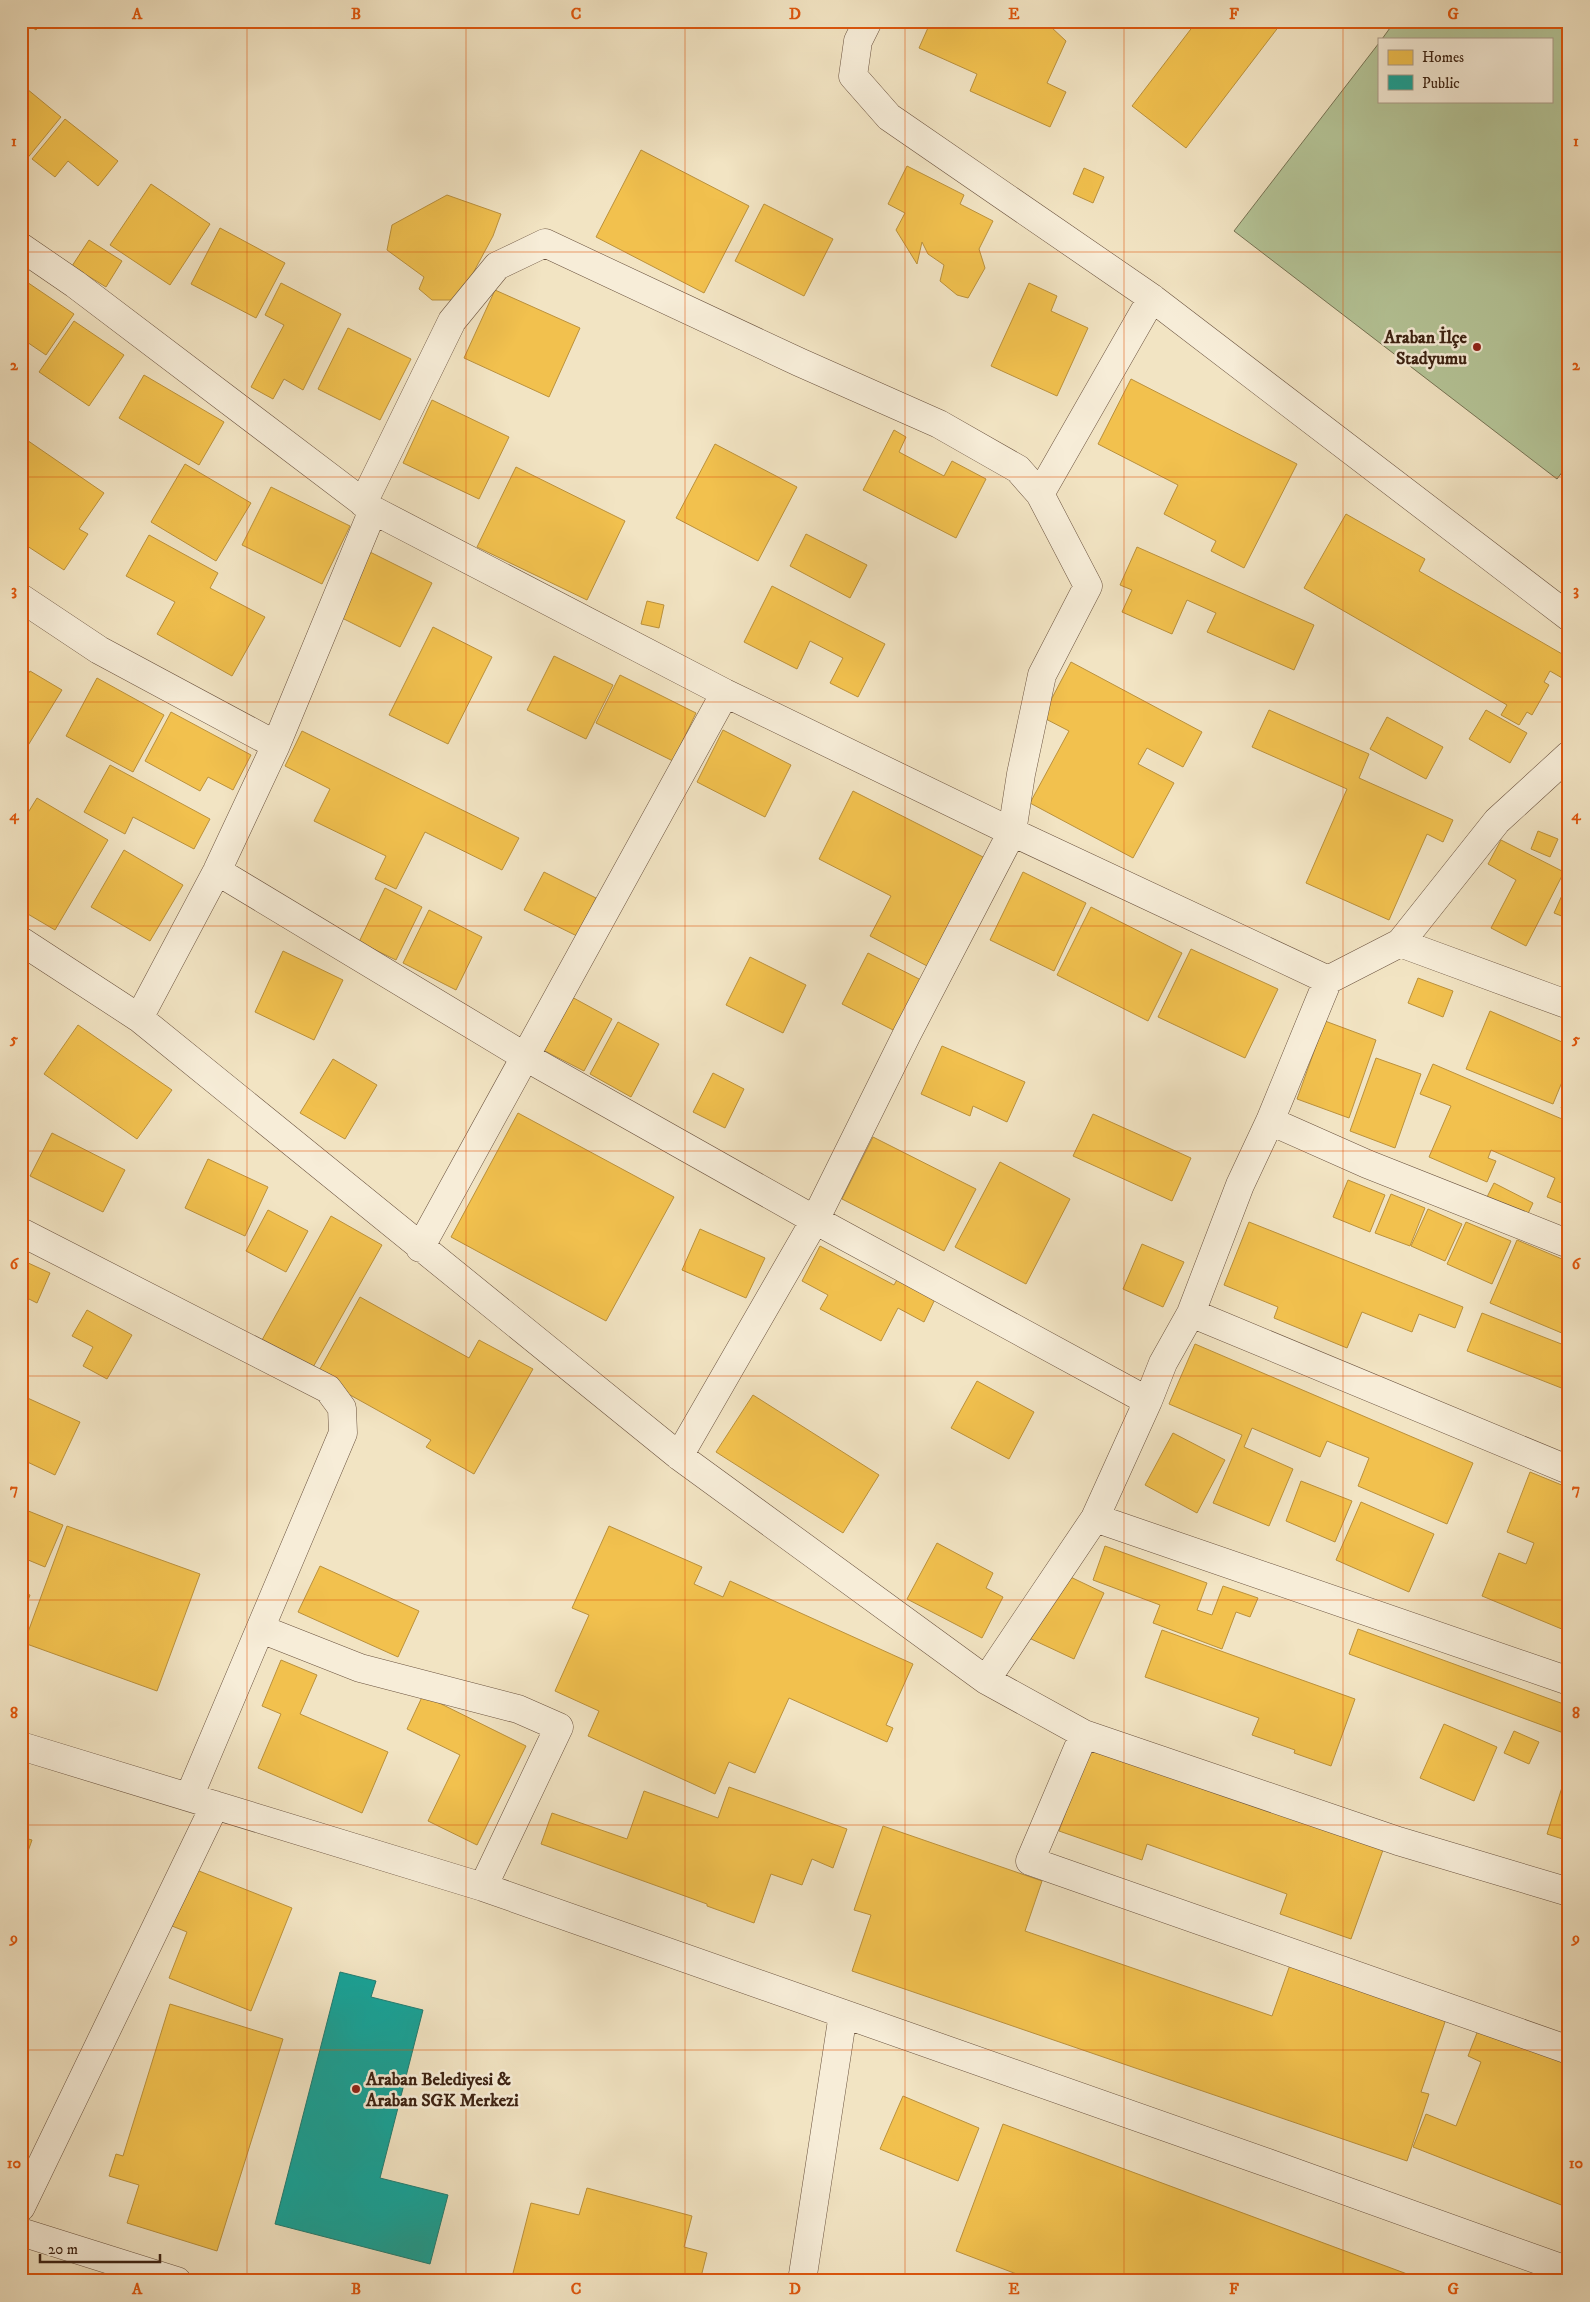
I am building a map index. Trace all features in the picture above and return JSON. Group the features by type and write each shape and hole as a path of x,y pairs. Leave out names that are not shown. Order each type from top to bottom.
{"street":[{"path":"868,21 858,41 853,76 888,117 1152,298 1569,617"},
{"path":"139,1018 217,871 276,745 368,506 452,321 497,266 545,243 798,362 939,424 1018,469 1040,494 1088,586 1042,675 1021,774 1012,832 907,1034 815,1220 680,1456"},
{"path":"21,247 83,290 368,506 725,693 1012,832 1328,980"},
{"path":"1040,494 1152,298"},
{"path":"21,598 99,650 276,745"},
{"path":"420,1248 725,693"},
{"path":"986,1680 1095,1518 1148,1402 1163,1363 1191,1313 1240,1185 1270,1121 1328,980 1400,943 1497,821 1569,755"},
{"path":"217,871 524,1056 815,1220 1148,1402"},
{"path":"21,941 139,1018 420,1248 680,1456 986,1680 1084,1734 1398,1841 1569,1892"},
{"path":"1400,943 1569,1005"},
{"path":"1270,1121 1367,1164 1569,1244"},
{"path":"21,1232 328,1389 342,1408 343,1433 189,1797"},
{"path":"1191,1313 1569,1470"},
{"path":"1095,1518 1569,1681"},
{"path":"260,1629 360,1668 518,1709 559,1727 483,1887"},
{"path":"1084,1734 1030,1861 1569,2050"},
{"path":"21,1746 483,1887 1569,2272"},
{"path":"21,2206 215,1805"},
{"path":"802,2281 843,2014"},
{"path":"21,2232 177,2281"}],"green space":[{"name":"Araban İlçe Stadyumu","path":"1395,21 1569,21 1569,463 1557,479 1234,231 1378,44 1378,102 1552,102 1552,38 1383,38"}],"building: Homes":[{"path":"23,21 42,21 36,30"},
{"path":"931,21 1055,21 1051,27 1066,41 1047,83 1066,92 1050,127 970,91 977,74 919,48"},
{"path":"1197,21 1283,21 1186,148 1132,106"},
{"path":"21,84 61,117 21,166"},
{"path":"65,119 118,161 98,186 68,161 55,177 32,159"},
{"path":"641,150 749,206 704,293 596,237"},
{"path":"907,166 964,195 960,204 993,221 979,249 985,268 968,298 957,295 940,281 944,265 928,254 922,242 917,264 896,230 905,213 888,204"},
{"path":"1084,168 1104,177 1093,203 1073,194"},
{"path":"151,184 210,224 170,285 110,245"},
{"path":"447,195 501,214 493,236 465,288 452,300 432,300 419,289 424,277 387,250 392,225"},
{"path":"764,204 833,239 804,296 735,261"},
{"path":"220,228 285,263 256,318 191,284"},
{"path":"89,240 122,261 106,287 72,266"},
{"path":"21,278 74,314 46,355 24,340 21,344"},
{"path":"281,283 341,314 303,390 284,379 273,399 251,387 284,325 265,315"},
{"path":"1029,283 1057,296 1051,311 1088,328 1057,396 991,366"},
{"path":"495,290 580,328 549,397 464,358"},
{"path":"74,321 124,355 89,406 39,372"},
{"path":"348,328 411,359 380,420 318,389"},
{"path":"144,375 224,422 199,465 119,418"},
{"path":"1131,379 1297,464 1244,568 1211,551 1216,541 1164,514 1178,485 1098,444"},
{"path":"432,400 509,437 479,499 403,463"},
{"path":"894,430 906,437 899,452 944,476 952,461 986,479 956,538 863,490"},
{"path":"21,436 104,493 79,529 88,534 64,570 21,542"},
{"path":"715,444 797,487 758,561 676,518"},
{"path":"185,464 251,503 216,561 151,522"},
{"path":"516,467 625,521 587,600 477,547"},
{"path":"271,487 350,526 322,584 242,545"},
{"path":"1346,514 1425,559 1419,571 1569,658 1569,682 1550,671 1544,682 1549,685 1532,715 1527,712 1519,725 1501,715 1507,705 1304,588"},
{"path":"806,534 867,565 850,598 790,566"},
{"path":"149,535 218,573 210,588 265,617 232,676 157,634 175,602 126,576"},
{"path":"1137,547 1314,625 1294,670 1207,632 1216,613 1187,600 1172,634 1122,612 1132,590 1120,585"},
{"path":"370,552 432,583 400,647 338,616"},
{"path":"772,586 885,644 858,697 830,683 843,658 810,641 797,669 744,642"},
{"path":"647,601 664,605 659,628 641,624"},
{"path":"433,627 492,657 448,744 389,715"},
{"path":"554,656 613,685 586,739 527,710"},
{"path":"1071,662 1202,732 1183,767 1147,748 1138,764 1174,783 1133,858 1030,803 1069,731 1042,717"},
{"path":"30,671 62,690 24,752 21,750 21,686"},
{"path":"620,675 696,713 673,761 596,723"},
{"path":"97,678 164,715 133,772 66,736"},
{"path":"1269,710 1369,754 1359,778 1453,820 1443,842 1427,834 1389,920 1306,883 1347,789 1252,747"},
{"path":"1486,710 1527,733 1510,763 1469,739"},
{"path":"171,712 251,755 233,790 208,777 200,791 145,761"},
{"path":"1387,717 1443,747 1426,779 1370,749"},
{"path":"723,730 791,765 765,817 697,782"},
{"path":"302,731 519,838 502,870 425,832 396,889 375,879 386,856 314,821 330,789 285,766"},
{"path":"110,765 210,819 194,849 133,817 125,834 84,812"},
{"path":"853,791 985,858 929,967 870,936 891,896 819,859"},
{"path":"37,798 108,840 55,930 21,910 21,824"},
{"path":"1538,831 1558,839 1550,857 1531,849"},
{"path":"1501,840 1564,872 1526,946 1491,928 1516,880 1488,864"},
{"path":"124,850 183,885 150,941 91,907"},
{"path":"544,872 596,898 577,936 524,910"},
{"path":"1023,872 1086,903 1054,971 990,940"},
{"path":"1569,880 1569,919 1554,913"},
{"path":"385,888 422,907 396,960 359,942"},
{"path":"1091,907 1182,953 1148,1021 1057,975"},
{"path":"429,910 482,937 456,990 403,963"},
{"path":"1191,949 1278,989 1245,1058 1158,1017"},
{"path":"283,951 343,980 314,1040 255,1012"},
{"path":"868,953 923,981 897,1032 842,1004"},
{"path":"750,957 806,985 783,1033 726,1005"},
{"path":"1418,978 1453,991 1443,1017 1408,1003"},
{"path":"570,996 612,1019 584,1071 541,1049"},
{"path":"1490,1011 1569,1045 1569,1065 1553,1104 1466,1069"},
{"path":"1325,1021 1376,1040 1349,1118 1297,1099"},
{"path":"618,1022 659,1044 631,1097 590,1074"},
{"path":"78,1025 172,1090 137,1139 44,1074"},
{"path":"942,1046 1025,1082 1007,1122 973,1106 970,1116 921,1094"},
{"path":"1376,1058 1421,1074 1395,1148 1350,1131"},
{"path":"333,1059 377,1085 345,1139 300,1113"},
{"path":"1433,1064 1569,1122 1569,1206 1547,1197 1555,1178 1491,1150 1488,1158 1496,1161 1487,1182 1429,1157 1451,1106 1420,1094"},
{"path":"713,1073 744,1089 725,1128 693,1112"},
{"path":"1569,1085 1569,1110 1561,1108"},
{"path":"518,1113 674,1197 606,1321 451,1237"},
{"path":"1093,1114 1191,1158 1172,1201 1073,1156"},
{"path":"52,1133 125,1170 103,1212 30,1176"},
{"path":"873,1137 976,1189 944,1251 842,1199"},
{"path":"208,1159 268,1187 245,1236 185,1208"},
{"path":"1000,1162 1070,1199 1026,1284 955,1247"},
{"path":"1348,1180 1385,1195 1370,1232 1333,1217"},
{"path":"1494,1183 1533,1203 1525,1220 1486,1199"},
{"path":"1391,1194 1425,1208 1410,1246 1375,1233"},
{"path":"1428,1209 1462,1224 1445,1261 1411,1246"},
{"path":"268,1210 308,1231 286,1272 246,1251"},
{"path":"331,1216 382,1245 312,1369 262,1340"},
{"path":"1249,1222 1463,1307 1455,1328 1419,1314 1412,1332 1362,1312 1347,1348 1274,1318 1278,1307 1224,1285"},
{"path":"1466,1222 1511,1241 1492,1284 1447,1264"},
{"path":"700,1229 765,1258 746,1298 682,1270"},
{"path":"1517,1240 1569,1262 1569,1336 1490,1303"},
{"path":"1142,1244 1184,1262 1163,1307 1123,1289"},
{"path":"820,1246 894,1285 899,1276 936,1297 924,1322 898,1308 881,1341 820,1309 828,1295 802,1281"},
{"path":"26,1262 50,1273 37,1303 21,1295 21,1273"},
{"path":"360,1297 469,1358 479,1340 533,1369 474,1474 426,1447 431,1440 316,1376"},
{"path":"87,1310 132,1335 107,1379 83,1366 93,1347 72,1336"},
{"path":"1482,1313 1569,1347 1569,1391 1467,1351"},
{"path":"1195,1344 1473,1463 1447,1524 1358,1486 1369,1458 1327,1441 1320,1457 1252,1428 1244,1447 1293,1469 1269,1526 1213,1503 1242,1435 1169,1404"},
{"path":"977,1381 1034,1412 1009,1459 951,1428"},
{"path":"21,1395 80,1422 55,1475 21,1459"},
{"path":"753,1395 879,1475 843,1533 716,1452"},
{"path":"1173,1433 1225,1460 1197,1513 1145,1485"},
{"path":"1530,1472 1569,1488 1569,1632 1482,1596 1499,1553 1526,1564 1534,1543 1507,1532"},
{"path":"1301,1481 1352,1501 1335,1542 1286,1521"},
{"path":"1361,1502 1434,1534 1409,1592 1336,1560"},
{"path":"21,1508 63,1525 45,1567 21,1557"},
{"path":"67,1526 200,1574 157,1691 24,1643"},
{"path":"609,1526 702,1567 694,1584 723,1597 730,1581 913,1664 886,1725 893,1728 887,1742 789,1698 755,1773 729,1762 715,1794 588,1736 599,1711 555,1691 589,1615 572,1608"},
{"path":"937,1543 993,1573 986,1588 1003,1597 982,1638 907,1599"},
{"path":"1105,1546 1207,1583 1197,1610 1212,1615 1223,1586 1258,1598 1250,1617 1236,1612 1222,1649 1153,1623 1160,1605 1093,1580"},
{"path":"320,1566 419,1611 398,1657 298,1612"},
{"path":"1060,1572 1104,1593 1074,1659 1029,1638"},
{"path":"21,1592 30,1595 21,1620"},
{"path":"1358,1629 1569,1706 1569,1735 1349,1654"},
{"path":"1162,1630 1355,1699 1331,1766 1294,1753 1295,1750 1252,1735 1259,1718 1145,1677"},
{"path":"281,1660 317,1675 300,1714 388,1752 362,1813 258,1768 281,1714 262,1706"},
{"path":"423,1695 526,1746 477,1845 428,1821 460,1755 407,1729"},
{"path":"1444,1724 1497,1747 1474,1801 1420,1778"},
{"path":"1514,1731 1539,1742 1529,1764 1504,1753"},
{"path":"1090,1746 1383,1850 1351,1939 1280,1914 1287,1894 1147,1844 1142,1860 1059,1831"},
{"path":"1566,1775 1569,1776 1569,1841 1547,1834"},
{"path":"729,1787 847,1829 833,1868 812,1859 802,1885 771,1874 754,1923 541,1844 552,1813 627,1839 644,1791 718,1818"},
{"path":"883,1826 1042,1881 1025,1931 1272,2016 1291,1962 1447,2016 1421,2092 1429,2094 1407,2161 852,1971 871,1915 854,1910"},
{"path":"21,1837 32,1840 21,1871"},
{"path":"194,1869 292,1908 251,2011 169,1978 187,1932 172,1926"},
{"path":"170,2004 283,2039 217,2251 127,2223 139,2185 109,2176 116,2154 123,2156"},
{"path":"1482,2020 1569,2054 1569,2208 1413,2147 1426,2114 1456,2126 1481,2062 1468,2056"},
{"path":"903,2096 979,2128 958,2181 880,2149"},
{"path":"1003,2124 1426,2281 1035,2281 956,2251"},
{"path":"587,2188 692,2216 684,2247 707,2253 700,2281 511,2281 531,2203 579,2215"}],"building: Public":[{"name":"Araban Belediyesi & Araban SGK Merkezi","path":"340,1972 376,1981 371,1997 423,2010 380,2178 448,2195 430,2264 275,2224"}],"place":[{"name":"Araban İlçe Stadyumu","path":"1477,347"},
{"name":"Araban Belediyesi & Araban SGK Merkezi","path":"356,2089"}]}
